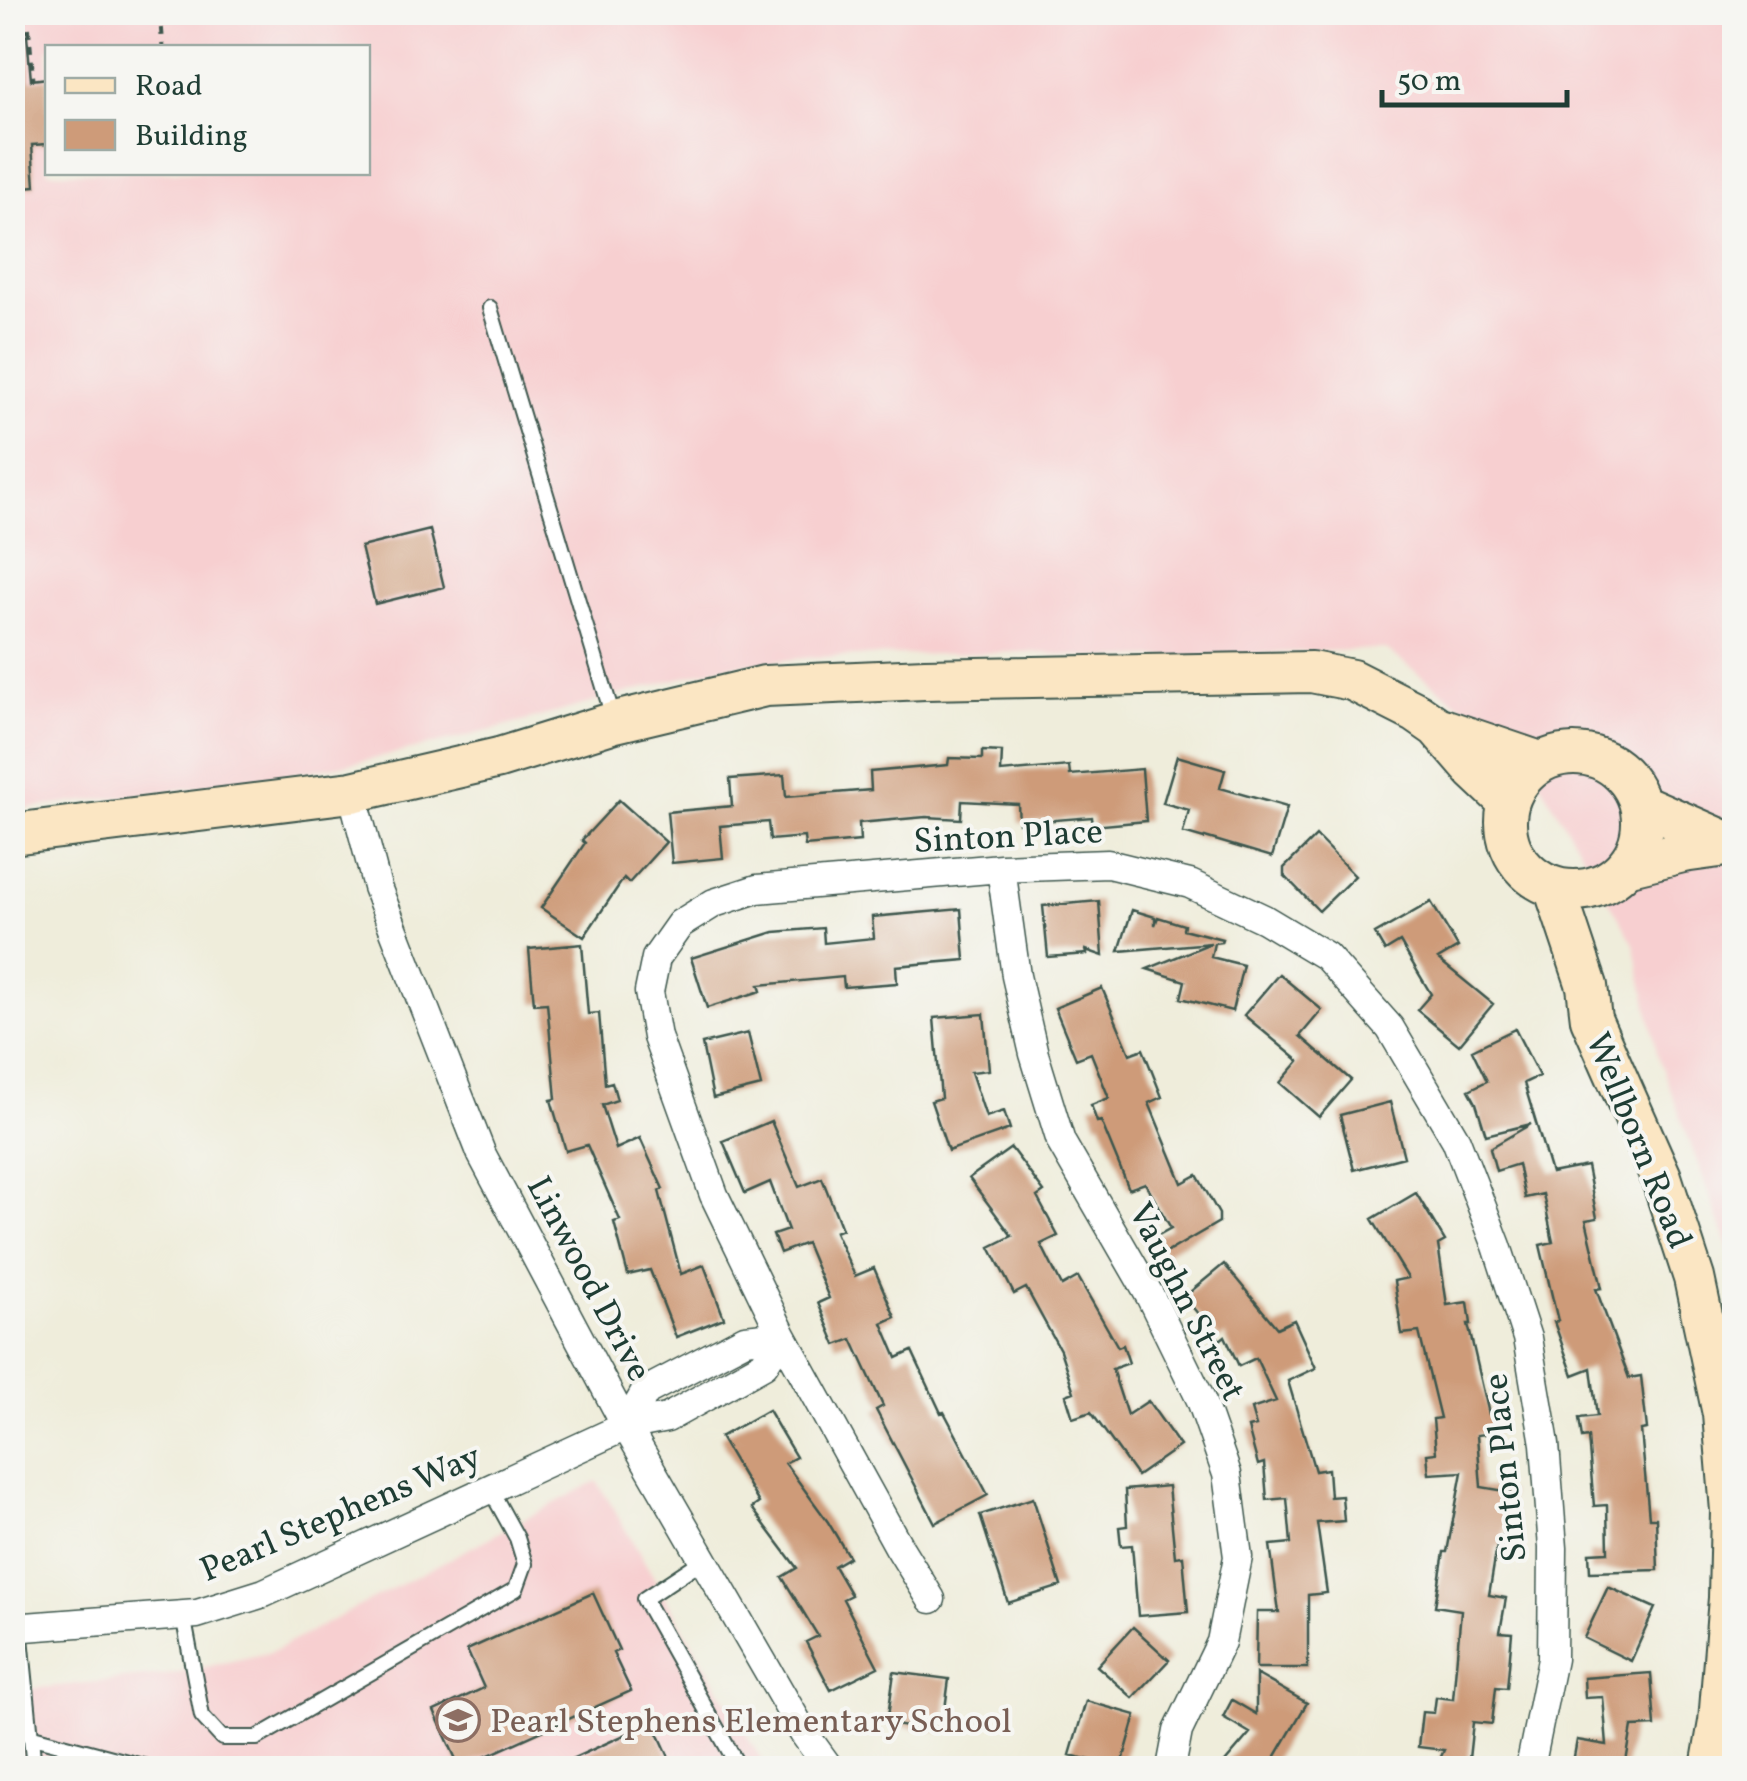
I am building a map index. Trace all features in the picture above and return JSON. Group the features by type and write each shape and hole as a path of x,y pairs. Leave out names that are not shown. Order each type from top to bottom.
{"street":[{"path":"12,834 352,792 498,758 615,722 765,686 924,679 1311,672 1352,680 1417,712 1437,727 1508,802"},
{"path":"1437,727 1540,762"},
{"path":"1587,986 1595,934 1611,876 1637,847 1642,826 1640,804 1632,785 1600,759 1560,754 1526,772 1508,802 1508,844 1519,863 1535,878 1554,887 1575,890 1611,876 1683,852 1734,845"},
{"name":"Linwood Drive","path":"352,792 378,888 482,1155 626,1426 803,1732 829,1768"},
{"path":"1640,804 1734,845"},
{"name":"Sinton Place","path":"930,1599 782,1334 714,1195 656,1037 649,992 656,958 680,924 714,903 757,889 1001,868 1108,864 1190,884 1264,919 1326,956 1390,1028 1456,1140 1527,1338 1545,1444 1553,1548 1552,1659 1530,1768"},
{"name":"Vaughn Street","path":"1001,868 1016,976 1034,1054 1061,1142 1159,1314 1202,1400 1227,1474 1238,1557 1221,1642 1178,1731 1170,1768"},
{"name":"Wellborn Road","path":"1554,887 1587,986 1591,1018 1661,1177 1694,1278 1722,1414 1731,1510 1730,1598 1720,1722 1712,1768"},
{"name":"Pearl Stephens Way","path":"16,1628 197,1614 264,1593 626,1426 667,1418 764,1364 782,1334"}],"lane":[{"path":"490,308 615,722"},
{"path":"183,1615 202,1716 222,1738 257,1738 516,1589 526,1564 490,1489"},
{"path":"704,1560 644,1599 738,1768"},
{"path":"16,1628 34,1768"},
{"path":"30,1736 150,1768"}],"path":[{"path":"27,12 33,80"},
{"path":"160,12 163,45"}],"shaded area":[{"path":"12,13 1734,13 1734,1262 1658,1056 1634,944 1542,785 1498,732 1385,649 1117,658 1026,652 816,657 724,666 500,728 369,760 265,779 13,810"},
{"path":"597,1481 766,1768 13,1768 12,1691 174,1674 272,1652"}],"building":[{"path":"27,35 31,80 45,78 45,144 32,145 35,186 12,188 12,36"},
{"path":"430,530 444,587 375,604 361,547"},
{"path":"982,751 1002,752 1001,772 1069,766 1070,775 1142,769 1146,821 1093,826 1092,817 1019,823 1018,804 962,801 961,819 926,817 859,823 860,841 805,846 804,837 770,840 768,822 720,826 723,858 672,863 667,812 732,806 730,779 784,775 786,797 871,790 870,772 948,765 949,758 982,759"},
{"path":"1177,756 1225,770 1220,788 1287,807 1272,857 1183,833 1189,810 1163,803"},
{"path":"619,800 666,842 629,883 624,878 584,937 541,908 585,843 582,840"},
{"path":"1316,836 1355,876 1319,911 1284,875 1284,868"},
{"path":"1099,901 1103,956 1086,950 1087,954 1048,957 1043,906"},
{"path":"1431,902 1458,947 1438,959 1493,1004 1459,1045 1417,1010 1431,994 1400,942 1385,951 1375,934"},
{"path":"961,909 965,960 896,966 897,983 844,987 843,977 759,985 761,991 707,1008 691,958 774,932 823,928 824,943 874,938 872,917"},
{"path":"1132,910 1155,917 1155,925 1158,917 1184,925 1183,929 1222,939 1214,943 1211,957 1243,965 1232,1011 1181,998 1185,981 1147,969 1211,943 1119,951"},
{"path":"582,944 588,1014 599,1013 605,1084 612,1082 617,1100 602,1105 616,1149 640,1138 663,1189 659,1191 681,1274 704,1265 724,1318 676,1337 650,1270 628,1275 614,1222 620,1220 587,1145 566,1151 551,1100 556,1099 547,1003 534,1004 529,949"},
{"path":"1279,974 1322,1010 1300,1036 1351,1080 1319,1117 1280,1083 1299,1061 1244,1015"},
{"path":"1102,988 1130,1054 1143,1049 1162,1097 1149,1103 1182,1183 1197,1175 1219,1214 1219,1222 1164,1254 1155,1237 1171,1228 1145,1183 1129,1189 1091,1105 1109,1098 1091,1053 1076,1059 1055,1008"},
{"path":"984,1014 989,1070 971,1072 986,1117 1004,1111 1010,1129 948,1151 931,1101 941,1098 934,1018"},
{"path":"1515,1029 1539,1076 1524,1083 1551,1173 1587,1166 1597,1218 1586,1220 1602,1288 1596,1289 1629,1378 1641,1376 1647,1429 1641,1430 1649,1518 1656,1518 1658,1570 1590,1572 1589,1553 1608,1552 1607,1505 1594,1506 1588,1437 1582,1438 1579,1418 1597,1416 1591,1368 1573,1375 1554,1322 1558,1321 1540,1245 1553,1242 1543,1194 1525,1198 1518,1164 1496,1171 1490,1148 1531,1124 1486,1135 1469,1090 1487,1081 1472,1050"},
{"path":"748,1033 761,1086 713,1098 702,1044"},
{"path":"1390,1102 1404,1157 1354,1170 1340,1115"},
{"path":"771,1121 799,1187 822,1178 842,1229 835,1232 855,1276 874,1268 895,1317 882,1323 897,1358 912,1351 941,1413 944,1412 988,1495 935,1523 876,1410 883,1406 852,1339 836,1345 818,1303 829,1298 806,1243 780,1253 773,1235 788,1230 770,1182 745,1193 723,1141"},
{"path":"1011,1148 1044,1192 1037,1197 1058,1236 1041,1244 1062,1286 1078,1277 1118,1347 1123,1345 1129,1363 1112,1369 1127,1415 1148,1401 1180,1446 1137,1476 1091,1412 1073,1418 1066,1395 1074,1392 1060,1350 1026,1288 1014,1294 990,1247 1012,1236 969,1178"},
{"path":"1416,1193 1445,1241 1438,1245 1447,1305 1468,1302 1468,1324 1489,1414 1494,1413 1495,1433 1477,1435 1481,1487 1511,1492 1489,1595 1506,1598 1500,1632 1512,1633 1507,1688 1496,1687 1492,1724 1473,1722 1468,1768 1436,1768 1444,1750 1418,1747 1422,1712 1434,1713 1436,1697 1453,1699 1461,1610 1435,1606 1462,1472 1429,1474 1427,1454 1436,1453 1433,1419 1440,1418 1419,1332 1402,1334 1394,1281 1408,1278 1372,1219"},
{"path":"1224,1264 1277,1328 1294,1320 1316,1368 1288,1381 1315,1471 1328,1469 1330,1497 1342,1496 1344,1521 1317,1523 1327,1593 1308,1595 1308,1668 1256,1668 1257,1612 1279,1612 1270,1545 1291,1543 1287,1498 1267,1500 1264,1463 1258,1465 1248,1428 1256,1426 1251,1409 1276,1401 1256,1358 1239,1366 1225,1336 1220,1340 1184,1297"},
{"path":"768,1410 796,1457 785,1463 849,1557 834,1566 851,1595 843,1599 878,1667 831,1690 806,1642 818,1636 782,1577 797,1568 752,1508 759,1503 720,1437"},
{"path":"1168,1486 1175,1557 1183,1556 1188,1612 1138,1616 1132,1545 1121,1546 1119,1527 1127,1526 1125,1490"},
{"path":"1033,1498 1061,1586 1008,1603 980,1515"},
{"path":"1608,1587 1655,1608 1631,1661 1584,1638"},
{"path":"593,1593 619,1650 613,1653 631,1691 460,1768 434,1711 484,1688 467,1650"},
{"path":"1133,1627 1169,1660 1133,1698 1097,1666"},
{"path":"894,1672 949,1679 942,1732 887,1724"},
{"path":"1651,1673 1655,1726 1632,1727 1625,1768 1572,1768 1577,1740 1607,1745 1603,1697 1585,1698 1584,1678"},
{"path":"1256,1674 1307,1703 1269,1768 1220,1768 1250,1733 1223,1717 1232,1700 1256,1714"},
{"path":"1086,1701 1136,1715 1121,1768 1070,1755"},
{"path":"653,1722 674,1768 552,1768"}],"place":[{"name":"Pearl Stephens Elementary School","path":"458,1720"}]}
